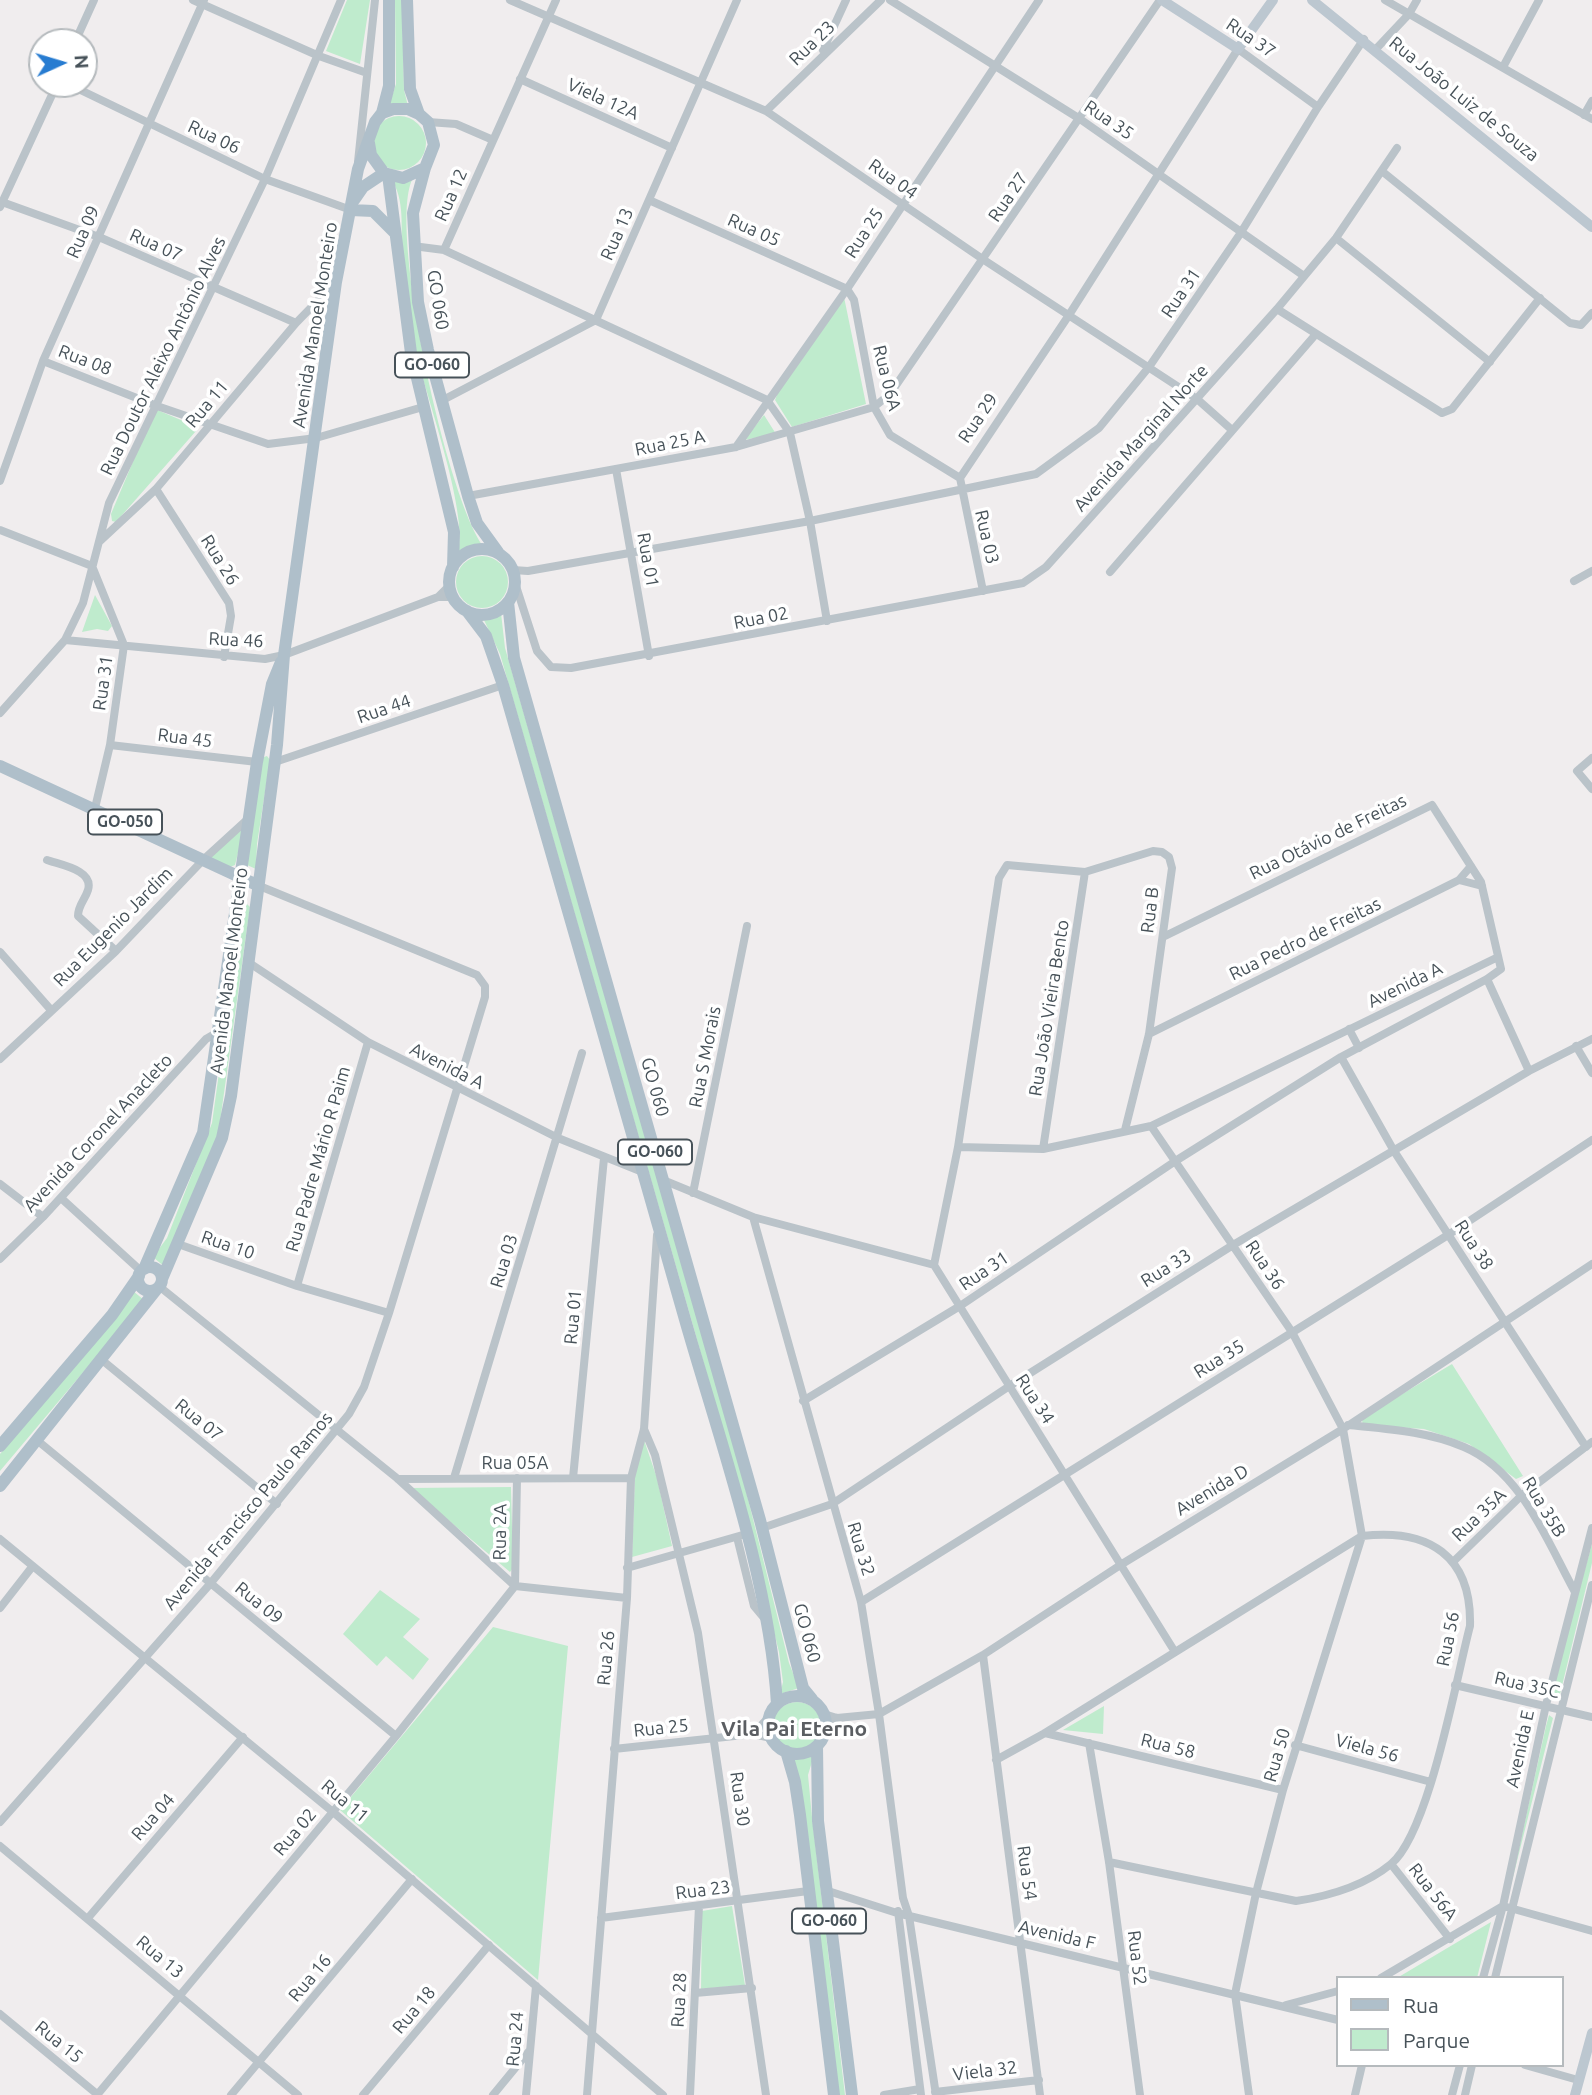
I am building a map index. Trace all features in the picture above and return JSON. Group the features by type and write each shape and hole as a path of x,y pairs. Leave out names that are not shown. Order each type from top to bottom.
{"main road":[{"path":"358,169 375,122 382,113 389,86 390,0"},
{"name":"GO-060","path":"407,0 410,89 434,145 425,167"},
{"path":"382,113 393,109 408,109 423,118"},
{"name":"GO-060","path":"369,143 371,155 386,174"},
{"path":"395,233 377,213 352,205 363,187 386,174 403,178 425,167"},
{"name":"GO 060","path":"425,167 413,213 418,302 441,401 468,496 477,523 498,552"},
{"name":"Avenida Manoel Monteiro","path":"0,1486 159,1285 222,1138 275,762 284,655 336,282 358,169"},
{"name":"GO 060","path":"386,174 402,303 423,407 454,532 453,567"},
{"path":"453,567 466,552 476,549 498,552"},
{"name":"GO-060","path":"498,552 514,577 514,598"},
{"name":"GO-060","path":"453,567 452,591 467,611"},
{"path":"467,611 486,615 496,612 514,598"},
{"name":"GO 060","path":"514,598 514,658 762,1528 803,1688 812,1699"},
{"name":"GO 060","path":"467,611 485,636 503,685 645,1173 764,1618 774,1662 777,1704"},
{"name":"Avenida Manoel Monteiro","path":"0,1446 112,1315 141,1272 202,1133 220,1030 239,878 260,743 272,684 284,655"},
{"path":"260,743 277,746"},
{"name":"GO-050","path":"0,766 257,885"},
{"path":"156,1268 159,1285 143,1289 141,1272 156,1268"},
{"path":"812,1699 793,1696 777,1704 769,1717 771,1738 786,1752 802,1754 817,1746"},
{"name":"GO-060","path":"812,1699 831,1716 817,1746 818,1821 852,2095"},
{"name":"GO-060","path":"786,1752 795,1783 834,2095"}],"street":[{"path":"81,28 94,0"},
{"path":"193,0 203,2 319,56 367,73"},
{"name":"Rua Doutor Aleixo Antônio Alves","path":"0,713 65,640 83,603 109,503 215,288 319,56 341,0"},
{"name":"Avenida Manoel Monteiro","path":"358,169 358,142 375,0"},
{"name":"Rua 04","path":"510,0 766,111 984,260 1198,399 1232,430"},
{"name":"Rua 12","path":"556,0 443,250 596,320"},
{"name":"Rua 13","path":"596,320 737,0"},
{"path":"820,56 846,0"},
{"name":"Rua 23","path":"766,111 881,0"},
{"name":"Rua 35","path":"890,0 1080,119 1304,276"},
{"name":"Rua 25","path":"736,447 847,289 1039,0"},
{"name":"Rua 37","path":"1161,0 1238,49 1318,107"},
{"name":"Rua 27","path":"874,407 890,394 1161,0"},
{"name":"Rua 29","path":"960,478 1069,315 1238,49 1273,0"},
{"name":"Rua João Luiz de Souza","path":"1312,0 1364,39 1592,227"},
{"path":"1385,0 1588,117 1592,101"},
{"path":"1376,49 1409,14 1417,0"},
{"path":"1503,67 1539,0"},
{"name":"Rua 09","path":"0,481 43,361 203,2"},
{"name":"Rua 31","path":"961,489 1036,474 1099,428 1149,367 1240,233 1318,107 1364,39"},
{"name":"Viela 12A","path":"520,79 672,148"},
{"path":"1,205 51,98"},
{"name":"Rua 06","path":"96,98 265,178 352,205"},
{"path":"423,118 456,124 493,140"},
{"name":"Avenida Marginal Norte","path":"827,621 1023,583 1046,567 1277,309 1336,238 1383,172 1396,148"},
{"path":"1383,172 1570,323 1581,325 1592,313"},
{"name":"Rua 05","path":"649,200 847,289"},
{"name":"Rua 07","path":"1,205 99,237 296,323"},
{"path":"1336,238 1490,362"},
{"path":"413,246 443,250"},
{"name":"Rua 11","path":"99,542 156,489 296,323 336,282"},
{"name":"Rua 06A","path":"847,289 854,300 874,407 890,435 960,478"},
{"path":"1277,309 1442,413 1452,409 1540,298"},
{"path":"441,401 596,320 767,400 790,433 810,521 827,621"},
{"path":"1110,572 1316,334"},
{"name":"Rua 08","path":"43,361 157,406 268,444 316,439"},
{"path":"316,439 423,407"},
{"name":"Rua 25 A","path":"468,496 736,447 874,407"},
{"name":"Rua 01","path":"616,469 649,656"},
{"path":"514,577 528,571 810,521 961,489 960,478"},
{"name":"Rua 26","path":"156,489 229,603 231,616 224,657"},
{"name":"Rua 03","path":"961,489 983,591"},
{"path":"0,530 92,566"},
{"name":"Rua 31","path":"92,566 124,645 110,745 95,808"},
{"path":"1574,581 1592,571"},
{"name":"Rua 46","path":"65,640 265,659 284,655 452,591"},
{"name":"Rua 02","path":"514,598 537,651 551,667 571,668 649,656 827,621"},
{"name":"Rua 44","path":"275,762 503,685"},
{"name":"Rua 45","path":"110,745 257,762"},
{"path":"1592,758 1577,771 1592,789"},
{"name":"Rua Otávio de Freitas","path":"1163,937 1428,805 1435,808 1482,886 1499,957"},
{"name":"Rua Eugenio Jardim","path":"0,1059 116,951 203,860 249,818"},
{"name":"Rua B","path":"958,1147 999,878 1007,865 1085,872 1153,851 1162,852 1169,857 1171,868 1163,937 1149,1034 1125,1130"},
{"path":"47,860 81,872 88,878 89,888 78,909 78,916 116,951"},
{"name":"Rua Pedro de Freitas","path":"1149,1034 1460,880 1471,866"},
{"name":"Rua João Vieira Bento","path":"1043,1149 1085,872"},
{"path":"1460,880 1482,886"},
{"name":"GO-050","path":"257,885 477,975 485,986 485,997 459,1090"},
{"name":"Rua S Morais","path":"693,1193 747,926"},
{"path":"0,952 51,1010"},
{"path":"1499,957 1500,971 1487,979 1529,1071"},
{"name":"Avenida A","path":"958,1147 1043,1149 1151,1126 1499,957"},
{"name":"Avenida A","path":"248,962 369,1042 459,1090 558,1138 645,1173"},
{"name":"Avenida A","path":"1177,1160 1341,1057 1487,979"},
{"path":"1349,1029 1359,1048"},
{"name":"Avenida Coronel Anacleto","path":"0,1259 61,1198 206,1039 220,1030"},
{"name":"Rua 33","path":"762,1528 832,1504 1008,1387 1233,1245 1529,1071 1592,1039"},
{"name":"Rua Padre Mário R Paim","path":"297,1286 369,1042"},
{"path":"1576,1046 1592,1073"},
{"name":"Rua 03","path":"454,1478 582,1053"},
{"name":"Rua 38","path":"1341,1057 1394,1151 1589,1444"},
{"name":"Avenida Francisco Paulo Ramos","path":"0,1822 210,1584 337,1432 364,1387 459,1090"},
{"name":"Rua 36","path":"1151,1126 1177,1160 1292,1332 1345,1427"},
{"name":"Rua 35","path":"861,1602 1448,1234 1592,1140"},
{"path":"663,1180 753,1217 934,1265 958,1147"},
{"name":"Rua 01","path":"573,1478 604,1158"},
{"name":"Rua 31","path":"803,1401 960,1306 1177,1160"},
{"path":"0,1184 43,1217"},
{"path":"61,1198 141,1272"},
{"name":"Rua 32","path":"753,1217 861,1602 880,1714 903,1898 909,1916 935,2094"},
{"name":"Rua 26","path":"587,2095 627,1598 631,1479 644,1429 658,1225"},
{"name":"Rua 10","path":"178,1244 297,1286 389,1313"},
{"name":"Avenida D","path":"831,1716 880,1714 983,1655 1122,1564 1345,1427 1592,1264"},
{"name":"Rua 34","path":"934,1265 1175,1652"},
{"path":"159,1285 398,1479 516,1586 627,1598"},
{"name":"Rua 07","path":"102,1360 277,1504"},
{"name":"Rua 35B","path":"1345,1427 1416,1433 1466,1447 1503,1474 1521,1496 1575,1592"},
{"name":"Rua 50","path":"1249,2095 1235,1994 1256,1893 1295,1745 1362,1536 1345,1427"},
{"name":"Rua 30","path":"644,1429 655,1455 681,1554 715,1738 766,2095"},
{"name":"Rua 09","path":"38,1441 396,1736"},
{"name":"Rua 35A","path":"1455,1560 1521,1496 1589,1444"},
{"name":"Rua 2A","path":"516,1478 516,1586"},
{"name":"Rua 05A","path":"398,1479 631,1479"},
{"name":"Avenida E","path":"1484,1976 1503,1906 1546,1705 1592,1528"},
{"path":"996,1760 1045,1733 1362,1536 1400,1534 1455,1560"},
{"path":"627,1568 742,1536"},
{"name":"Rua 11","path":"0,1539 333,1812 663,2095"},
{"name":"Rua 56","path":"1109,1862 1296,1901 1326,1897 1354,1886 1391,1864 1417,1824 1431,1782 1470,1626 1471,1602 1465,1579 1455,1560"},
{"path":"0,1608 32,1567"},
{"name":"Avenida E","path":"1497,1976 1592,1585"},
{"name":"Rua 02","path":"97,2094 396,1736 516,1586"},
{"name":"Rua 54","path":"983,1655 1041,2095"},
{"name":"Rua 35C","path":"1455,1685 1592,1717"},
{"path":"753,1734 769,1717"},
{"name":"Rua 58","path":"1045,1733 1283,1790"},
{"name":"Rua 25","path":"614,1749 753,1734 771,1738"},
{"name":"Rua 04","path":"88,1918 243,1737"},
{"name":"Rua 52","path":"1089,1743 1109,1862 1140,2095"},
{"name":"Viela 56","path":"1295,1745 1431,1782"},
{"name":"Rua 13","path":"0,1846 298,2095"},
{"name":"Rua 56A","path":"1391,1864 1450,1939"},
{"name":"Rua 16","path":"231,2095 412,1880"},
{"name":"Avenida F","path":"825,1890 897,1913 1336,2019"},
{"name":"Rua 23","path":"601,1918 808,1891"},
{"name":"Rua 32","path":"903,1898 897,1913 920,2092"},
{"name":"Rua 28","path":"690,2095 699,1906"},
{"path":"1385,1976 1503,1906 1592,1931"},
{"name":"Rua 18","path":"363,2095 489,1945"},
{"name":"Rua 24","path":"526,2095 536,1986"},
{"path":"695,1993 752,1988"},
{"name":"Avenida F","path":"1283,2006 1336,1992"},
{"name":"Rua 15","path":"0,2014 97,2094"},
{"path":"1575,2095 1592,2033"},
{"path":"493,2095 530,2050"},
{"path":"1355,2095 1362,2067"},
{"path":"1452,2095 1459,2067"},
{"path":"1465,2095 1472,2067"},
{"path":"1532,2067 1578,2080"},
{"name":"Viela 32","path":"935,2094 1039,2080"},
{"path":"884,2095 920,2092"}],"green space":[{"path":"347,0 370,0 360,64 326,51"},
{"path":"395,0 402,0 404,90 408,106 388,108 396,84"},
{"path":"399,116 418,124 426,143 418,162 399,170 380,162 372,143 380,124"},
{"path":"412,180 407,209 408,253 425,366 454,478 484,547 467,550 457,557 460,539 453,488 417,355 402,260 400,200 393,182"},
{"path":"844,297 866,404 792,427 775,400 780,387"},
{"path":"155,409 195,426 196,431 116,522 112,521 111,514"},
{"path":"764,415 776,434 744,440"},
{"path":"482,556 492,558 500,564 506,572 506,592 500,600 492,606 482,608 472,606 464,600 458,592 456,582 458,572 464,564 472,558"},
{"path":"95,595 112,626 108,631 97,629 82,632"},
{"path":"501,613 505,648 734,1443 789,1663 799,1688 780,1694 783,1682 779,1652 729,1451 500,654 484,620"},
{"path":"267,756 270,760 257,844 256,869 247,865 261,758"},
{"path":"245,825 235,865 230,867 208,858"},
{"path":"243,900 250,907 218,1136 166,1268 153,1257 167,1238 212,1123"},
{"path":"133,1291 144,1300 0,1471 0,1454"},
{"path":"1452,1364 1523,1476 1516,1479 1469,1444 1424,1429 1365,1425 1362,1422 1364,1417"},
{"path":"644,1440 657,1478 672,1546 632,1557 635,1474"},
{"path":"511,1487 513,1568 510,1572 410,1488"},
{"path":"1592,1544 1592,1563 1560,1694 1553,1698 1551,1692"},
{"path":"380,1590 420,1619 403,1637 429,1659 413,1680 386,1656 377,1666 343,1634"},
{"path":"493,1627 568,1646 538,1980 340,1810"},
{"path":"797,1702 806,1703 814,1709 820,1717 820,1735 814,1743 806,1749 797,1750 788,1749 780,1743 774,1735 773,1726 774,1717 780,1709 788,1703"},
{"path":"1104,1706 1103,1734 1063,1730"},
{"path":"1549,1715 1553,1718 1510,1889 1546,1726"},
{"path":"814,1755 808,1775 845,2095 838,2095 793,1759"},
{"path":"732,1906 745,1985 701,1989 702,1911"},
{"path":"1491,1922 1478,1976 1400,1976"}],"district":[{"name":"Vila Pai Eterno","path":"794,1729"}]}
